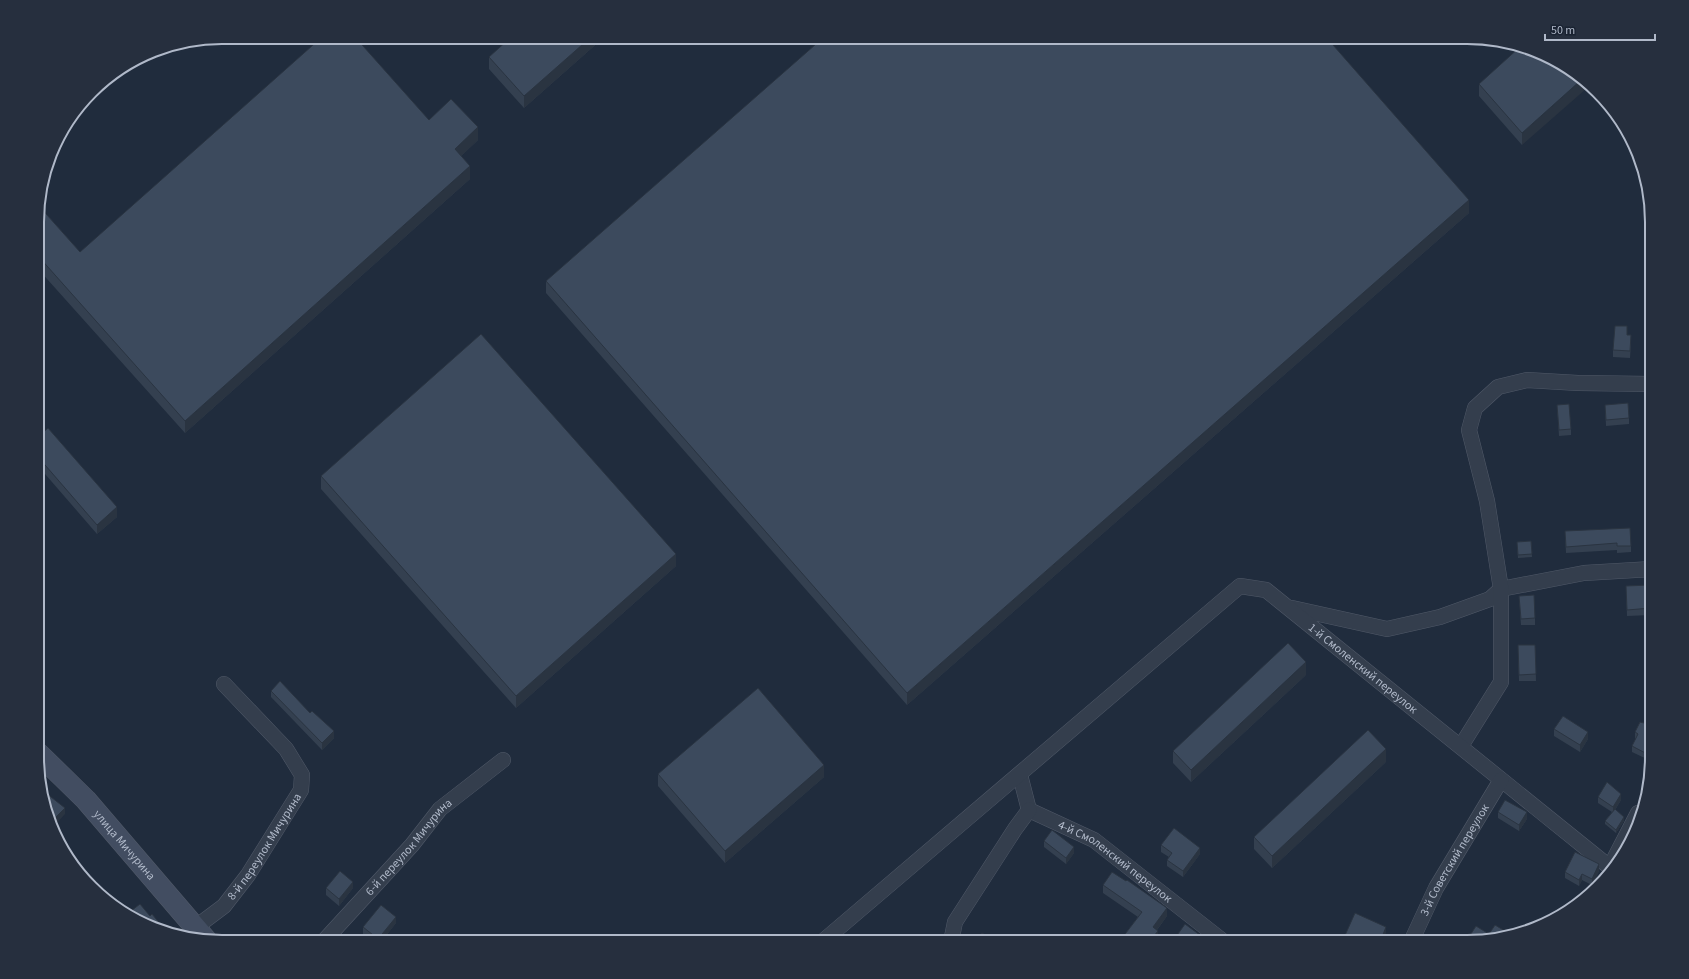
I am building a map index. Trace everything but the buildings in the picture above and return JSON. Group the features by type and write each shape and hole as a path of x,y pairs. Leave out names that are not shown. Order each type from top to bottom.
{"main road":[{"name":"улица Мичурина","path":"44,763 86,800 201,933"}],"street":[{"path":"1461,746 1501,682 1501,589 1487,501 1469,430 1475,408 1498,387 1528,380 1578,383 1645,384"},
{"path":"1289,608 1387,629 1440,616 1490,599 1501,589 1584,573 1645,569"},
{"name":"1-й Смоленский переулок","path":"1020,775 1240,586 1266,590 1608,865"},
{"name":"8-й переулок Мичурина","path":"201,933 248,875 301,790 302,774 286,749 224,684"},
{"name":"6-й переулок Мичурина","path":"328,935 412,845 440,809 503,760"},
{"path":"830,935 1020,775 1029,810 1015,829 956,922 953,935"},
{"name":"3-й Советский переулок","path":"1414,935 1436,888 1501,780"},
{"name":"4-й Смоленский переулок","path":"1029,810 1094,840 1215,935"}]}
